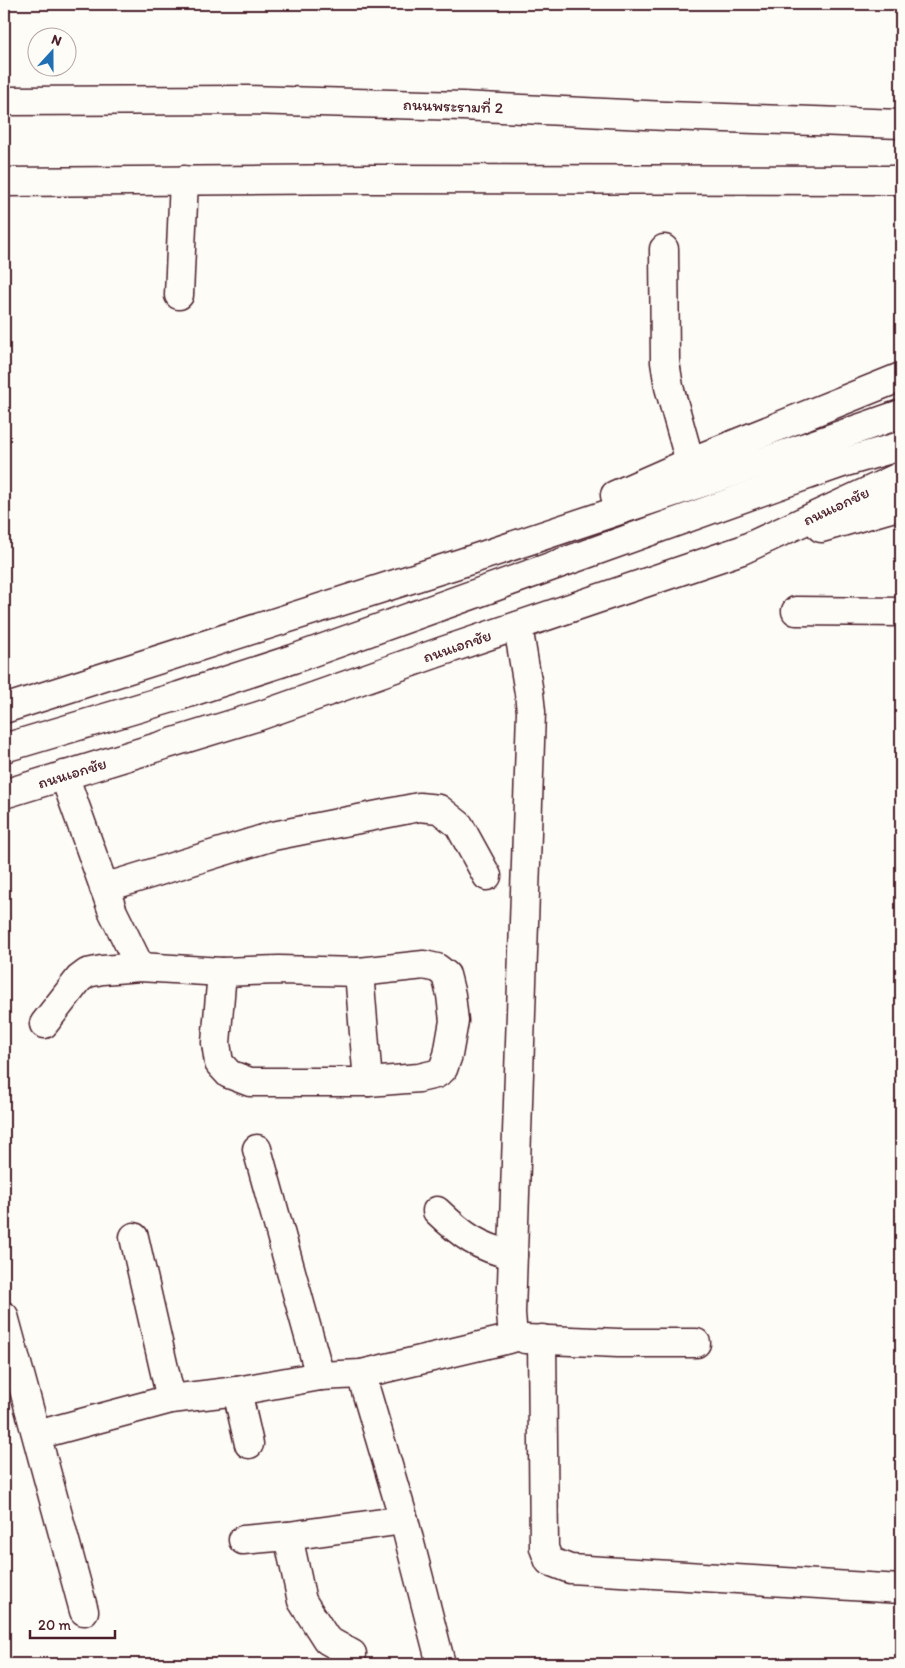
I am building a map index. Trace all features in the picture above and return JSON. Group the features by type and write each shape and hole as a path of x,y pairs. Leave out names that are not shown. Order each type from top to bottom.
{"main road":[{"name":"ถนนพระรามที่ 2","path":"4,101 248,100 462,106 666,116 901,124"},
{"path":"4,182 184,180 901,180"},
{"path":"178,295 184,180"},
{"path":"664,249 665,362 669,386 690,462"},
{"path":"461,563 690,462 901,377"},
{"path":"4,708 461,563 901,414"},
{"path":"4,748 179,696 293,659 782,484 842,463 901,446"},
{"name":"ถนนเอกชัย","path":"4,794 259,716 742,550 901,476"},
{"path":"742,550 901,509"},
{"path":"796,611 901,612"},
{"path":"513,1338 511,1313 531,712 518,626"},
{"path":"64,775 113,912 140,967"},
{"path":"104,888 273,836 419,806 438,810 459,825 487,876"},
{"path":"44,1024 79,980 87,973 102,970 140,967 222,972 279,970 359,972 424,965 437,968 446,975 451,995 454,1021 448,1055 443,1068 436,1074 419,1078 368,1082 250,1082 229,1074 219,1063 216,1043 222,972"},
{"path":"359,972 368,1082"},
{"path":"257,1149 320,1376"},
{"path":"437,1211 472,1241 492,1250 513,1255"},
{"path":"134,1237 171,1399"},
{"path":"4,1316 84,1611"},
{"path":"37,1435 171,1399 237,1391 320,1376 361,1374 513,1338 618,1343 696,1343"},
{"path":"542,1339 544,1548 549,1561 570,1569 901,1589"},
{"path":"361,1374 404,1520 440,1664"},
{"path":"237,1391 249,1444"},
{"path":"243,1540 288,1536 404,1520"},
{"path":"288,1536 302,1601 327,1640 352,1654"}]}
